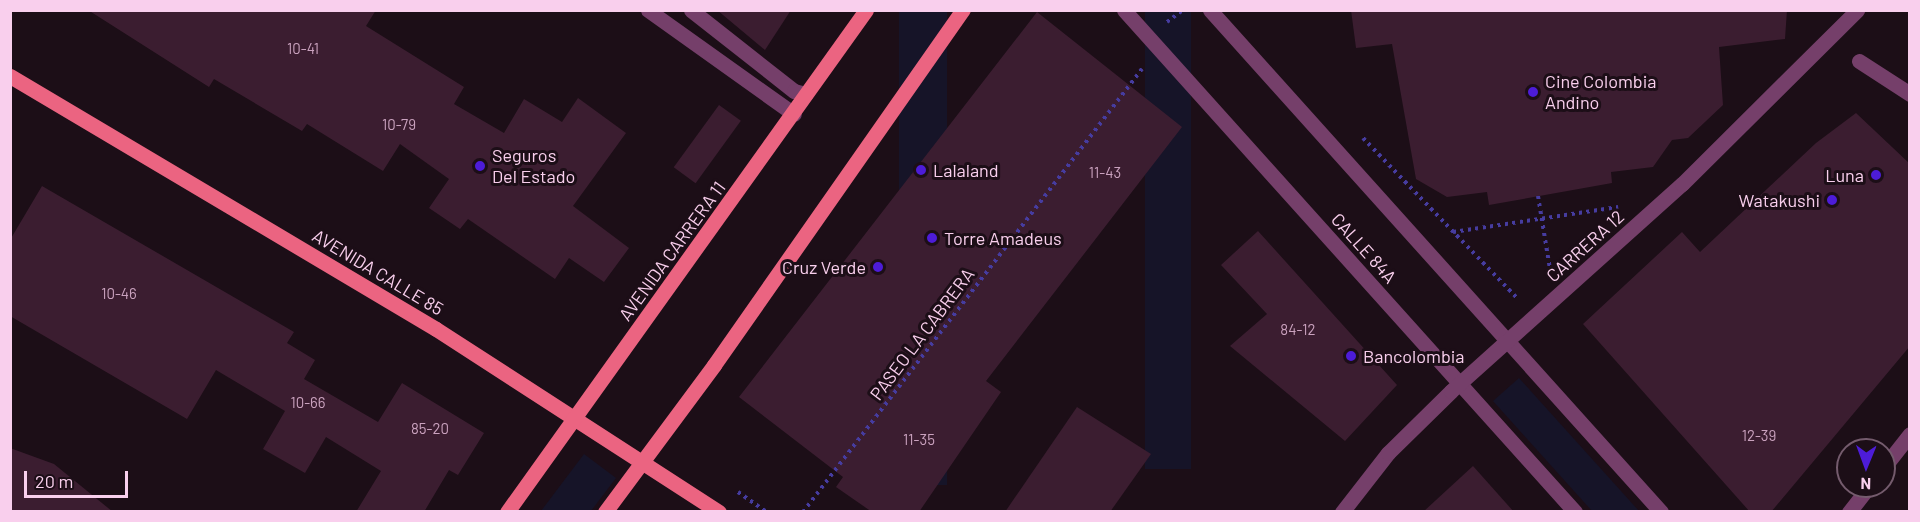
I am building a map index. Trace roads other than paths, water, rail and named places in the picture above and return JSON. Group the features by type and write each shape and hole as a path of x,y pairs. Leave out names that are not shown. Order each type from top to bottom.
{"main road":[{"name":"AVENIDA CARRERA 11","path":"507,512 794,114 866,10"},
{"path":"605,512 963,10"},
{"name":"AVENIDA CALLE 85","path":"10,76 577,417 719,512"}],"street":[{"path":"648,10 794,114"},
{"path":"690,10 794,91 806,94"},
{"name":"CALLE 84A","path":"1124,10 1575,512"},
{"path":"1210,10 1661,512"},
{"name":"CARRERA 12","path":"1342,512 1388,453 1460,382 1691,176 1857,10"},
{"path":"1859,61 1910,94"},
{"path":"1896,452 1910,434"},
{"path":"1850,512 1860,498"}],"place":[{"name":"Cine Colombia Andino","path":"1533,92"},
{"name":"Seguros Del Estado","path":"480,166"},
{"name":"Lalaland","path":"921,170"},
{"name":"Luna","path":"1876,175"},
{"name":"Watakushi","path":"1832,200"},
{"name":"Torre Amadeus","path":"932,238"},
{"name":"Cruz Verde","path":"878,267"},
{"name":"Bancolombia","path":"1351,356"}]}
